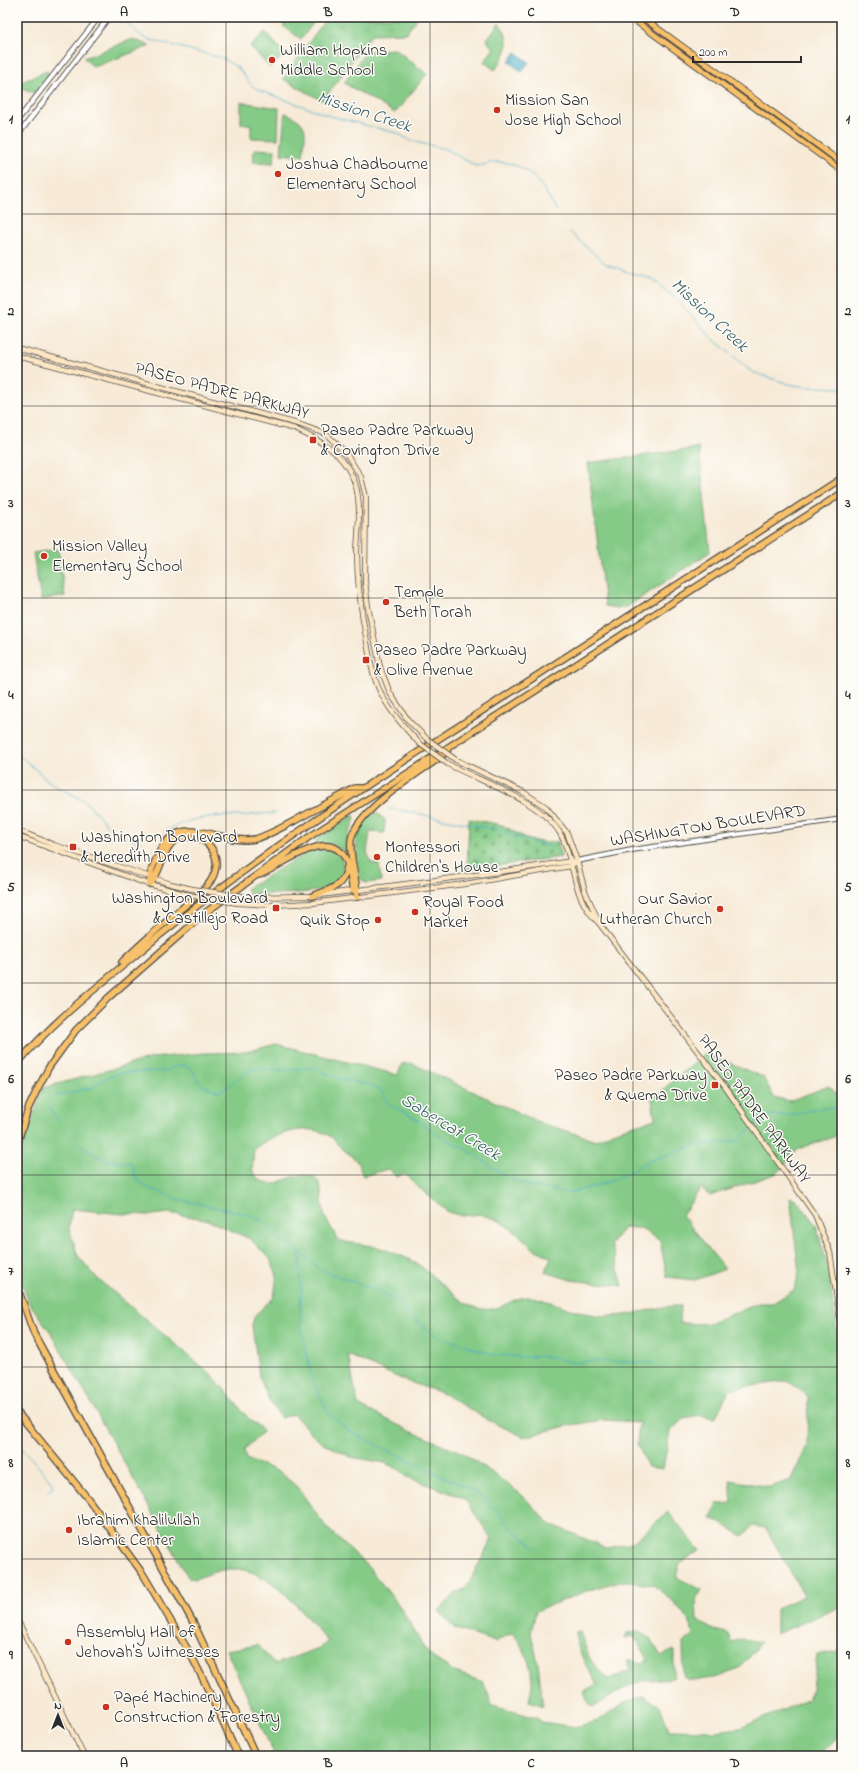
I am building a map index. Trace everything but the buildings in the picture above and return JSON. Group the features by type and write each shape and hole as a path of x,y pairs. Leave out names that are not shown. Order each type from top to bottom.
{"highway":[{"path":"17,1064 37,1041 94,989 150,942 227,882 363,788 842,478"},
{"path":"17,1144 28,1109 38,1088 49,1067 76,1030 108,998 205,913 309,837 842,493"},
{"path":"355,890 351,841 356,826 363,816 377,804 442,756 453,744"},
{"path":"150,884 150,877 161,848 170,837 176,833 190,830 229,838 254,839 280,828 355,788 363,788"},
{"path":"94,989 135,948 207,886 216,868 214,852 207,843 197,838 191,837 177,840 166,850 156,879 150,884"},
{"path":"251,878 267,872 319,845 332,846 338,850 346,860 357,898"},
{"path":"312,896 334,888 339,884 346,872 346,860"},
{"path":"17,1286 34,1334 194,1624 256,1756"},
{"path":"17,1412 89,1500 143,1574 199,1670 238,1756"}],"main road":[{"path":"630,17 842,171"},
{"path":"642,17 842,163"},
{"name":"PASEO PADRE PARKWAY","path":"17,348 298,424 326,434 346,453 361,477 366,497 366,581 368,607 380,667 390,693 408,720 426,738 456,760 523,792 546,807 567,833 577,861 585,891 598,922"},
{"name":"PASEO PADRE PARKWAY","path":"17,356 295,429 322,442 340,457 353,477 358,498 357,582 360,609 372,668 382,695 400,723 419,743 448,764 518,798 542,812 561,835 583,901 590,914 598,922 725,1087 815,1215 830,1252 842,1332"},
{"name":"WASHINGTON BOULEVARD","path":"17,830 53,844 156,879 192,889 247,897 312,896 506,872 570,860 577,861"},
{"path":"17,836 150,884 188,895 238,903 290,905 357,898 466,884 571,866"},
{"name":"WASHINGTON BOULEVARD","path":"571,866 577,861"},
{"path":"17,1619 84,1756"}],"street":[{"path":"17,121 100,17"},
{"path":"17,136 109,17"},
{"name":"WASHINGTON BOULEVARD","path":"577,861 632,850 842,819"}],"green space":[{"path":"290,17 318,17 301,39 283,26"},
{"path":"327,17 418,17 406,33 372,34 323,101 283,79"},
{"path":"499,23 506,36 507,47 503,58 495,70 484,62 494,48 489,44 487,39"},
{"path":"265,32 285,54 270,68 250,46"},
{"path":"133,39 150,46 94,67 84,58"},
{"path":"395,49 427,74 395,113 344,83 366,51"},
{"path":"47,71 49,74 34,93 21,87 17,89 17,82 21,82"},
{"path":"241,102 279,108 278,139 251,138 251,124 241,124"},
{"path":"285,113 303,125 305,134 303,156 281,154"},
{"path":"254,149 275,150 274,163 253,162"},
{"path":"699,448 710,552 624,609 605,606 588,463"},
{"path":"58,549 65,596 41,600 33,553"},
{"path":"376,812 385,820 384,833 370,832 367,852 371,863 379,864 381,881 367,883 360,878 356,839 361,825"},
{"path":"354,815 355,819 347,839 349,855 333,845 317,843 315,840"},
{"path":"469,819 502,825 529,840 548,843 558,841 561,857 467,870"},
{"path":"327,847 338,854 343,863 341,877 332,887 312,892 278,894 249,893 246,889 311,850"},
{"path":"276,1044 398,1075 402,1064 411,1063 541,1123 596,1140 618,1130 655,1119 652,1099 706,1053 763,1077 774,1097 789,1101 829,1086 842,1100 842,1134 798,1149 778,1173 710,1196 701,1188 682,1215 725,1269 695,1280 667,1277 660,1241 641,1228 624,1228 611,1244 623,1286 571,1280 545,1272 551,1257 534,1249 517,1233 498,1220 479,1214 462,1216 448,1212 418,1187 408,1176 403,1174 397,1177 388,1169 363,1176 355,1160 332,1138 322,1132 313,1130 291,1131 281,1134 254,1149 252,1170 259,1180 273,1184 297,1176 307,1176 317,1181 320,1186 325,1216 338,1240 377,1247 407,1258 423,1268 460,1300 474,1307 483,1309 497,1308 515,1300 529,1297 601,1316 627,1315 663,1307 681,1306 680,1323 704,1324 716,1321 758,1303 773,1303 794,1290 799,1273 790,1197 796,1199 816,1225 828,1267 842,1372 842,1606 776,1634 776,1609 804,1596 766,1528 753,1526 743,1536 711,1518 717,1504 732,1503 730,1480 770,1487 791,1480 807,1446 808,1396 788,1381 730,1389 715,1418 700,1415 684,1418 670,1431 663,1469 648,1467 637,1444 639,1422 602,1420 566,1426 524,1437 488,1420 442,1393 406,1381 348,1355 358,1405 410,1431 463,1453 523,1496 550,1524 607,1548 632,1543 668,1512 700,1551 680,1563 676,1577 702,1590 696,1599 697,1620 713,1630 727,1633 732,1642 743,1639 761,1642 746,1661 730,1673 712,1678 688,1680 684,1677 683,1643 693,1634 689,1620 674,1602 653,1585 620,1581 589,1590 536,1611 531,1632 538,1663 543,1706 529,1701 532,1676 529,1662 520,1643 512,1633 495,1642 454,1628 439,1611 455,1594 466,1588 492,1539 464,1498 407,1477 400,1470 385,1463 351,1457 319,1441 293,1414 281,1418 269,1400 259,1376 252,1325 255,1315 274,1297 277,1275 270,1259 250,1239 205,1219 168,1213 152,1215 123,1214 72,1209 69,1228 78,1256 98,1279 213,1376 249,1419 264,1431 244,1450 246,1459 280,1472 297,1487 327,1528 369,1568 401,1608 424,1648 432,1657 455,1672 483,1682 493,1706 537,1718 542,1722 575,1727 598,1721 625,1703 643,1696 660,1706 669,1730 714,1731 740,1728 807,1700 813,1690 817,1655 842,1650 842,1733 824,1750 828,1756 275,1756 226,1650 258,1645 275,1664 319,1648 328,1642 285,1594 259,1575 245,1570 230,1569 195,1579 188,1577 49,1330 29,1303 21,1280 17,1260 17,1171 19,1157 43,1088 152,1058 205,1053 246,1052"},
{"path":"580,1632 587,1653 593,1663 609,1679 632,1670 627,1661 631,1660 641,1663 648,1660 637,1639 632,1636 625,1638 627,1633 640,1632 650,1638 661,1656 674,1650 674,1677 642,1681 623,1689 594,1707 589,1705 584,1691 597,1684 586,1666 578,1647 575,1633"}],"water":[{"path":"516,52 529,62 522,72 509,62"}],"waterway":[{"name":"Mission Creek","path":"114,19 126,23 144,38 222,58 238,68 252,86 261,91 330,116 397,133 411,141 446,149 476,166 497,162 517,166 526,171 540,184 555,210"},
{"name":"Mission Creek","path":"570,232 606,264 652,279 675,298 712,338 752,372 789,384 806,387 842,388"},
{"path":"17,753 51,783 86,802 111,829 140,842"},
{"path":"389,809 499,830 537,844 552,847"},
{"path":"164,832 182,823 200,818 275,813"},
{"name":"Sabercat Creek","path":"56,1096 94,1087 99,1082 118,1073 167,1071 173,1067 184,1065 191,1068 201,1085 220,1092 247,1072 259,1068 282,1070 312,1068 344,1080 369,1085 380,1090 389,1105 415,1118 438,1135 469,1151 510,1179 530,1186 569,1193 602,1184 622,1176 646,1162 684,1149 697,1145 738,1141 751,1128"},
{"path":"50,1108 59,1122"},
{"name":"Sabercat Creek","path":"754,1124 760,1117 766,1115 795,1114 821,1108 842,1111"},
{"path":"78,1142 91,1152 105,1159 115,1162 132,1163 135,1176 141,1184 176,1199 250,1215 263,1221 281,1240 293,1246 319,1269 380,1291 390,1297 421,1325 436,1336 495,1355 525,1357 543,1356 576,1363 589,1361 654,1363"},
{"path":"300,1252 301,1327 313,1382 329,1414 352,1433 474,1491 494,1507 511,1528 536,1548"},
{"path":"17,1442 51,1481 53,1488 48,1491"}],"place":[{"name":"William Hopkins Middle School","path":"272,60"},
{"name":"Mission San Jose High School","path":"497,110"},
{"name":"Joshua Chadbourne Elementary School","path":"278,174"},
{"name":"Paseo Padre Parkway & Covington Drive","path":"313,440"},
{"name":"Mission Valley Elementary School","path":"44,556"},
{"name":"Temple Beth Torah","path":"386,602"},
{"name":"Paseo Padre Parkway & Olive Avenue","path":"366,660"},
{"name":"Washington Boulevard & Meredith Drive","path":"73,847"},
{"name":"Montessori Children's House","path":"377,857"},
{"name":"Washington Boulevard & Castillejo Road","path":"276,908"},
{"name":"Our Savior Lutheran Church","path":"720,909"},
{"name":"Royal Food Market","path":"415,912"},
{"name":"Quik Stop","path":"378,920"},
{"name":"Paseo Padre Parkway & Quema Drive","path":"715,1085"},
{"name":"Ibrahim Khalilullah Islamic Center","path":"69,1530"},
{"name":"Assembly Hall of Jehovah's Witnesses","path":"68,1642"},
{"name":"Papé Machinery Construction & Forestry","path":"106,1707"}]}
